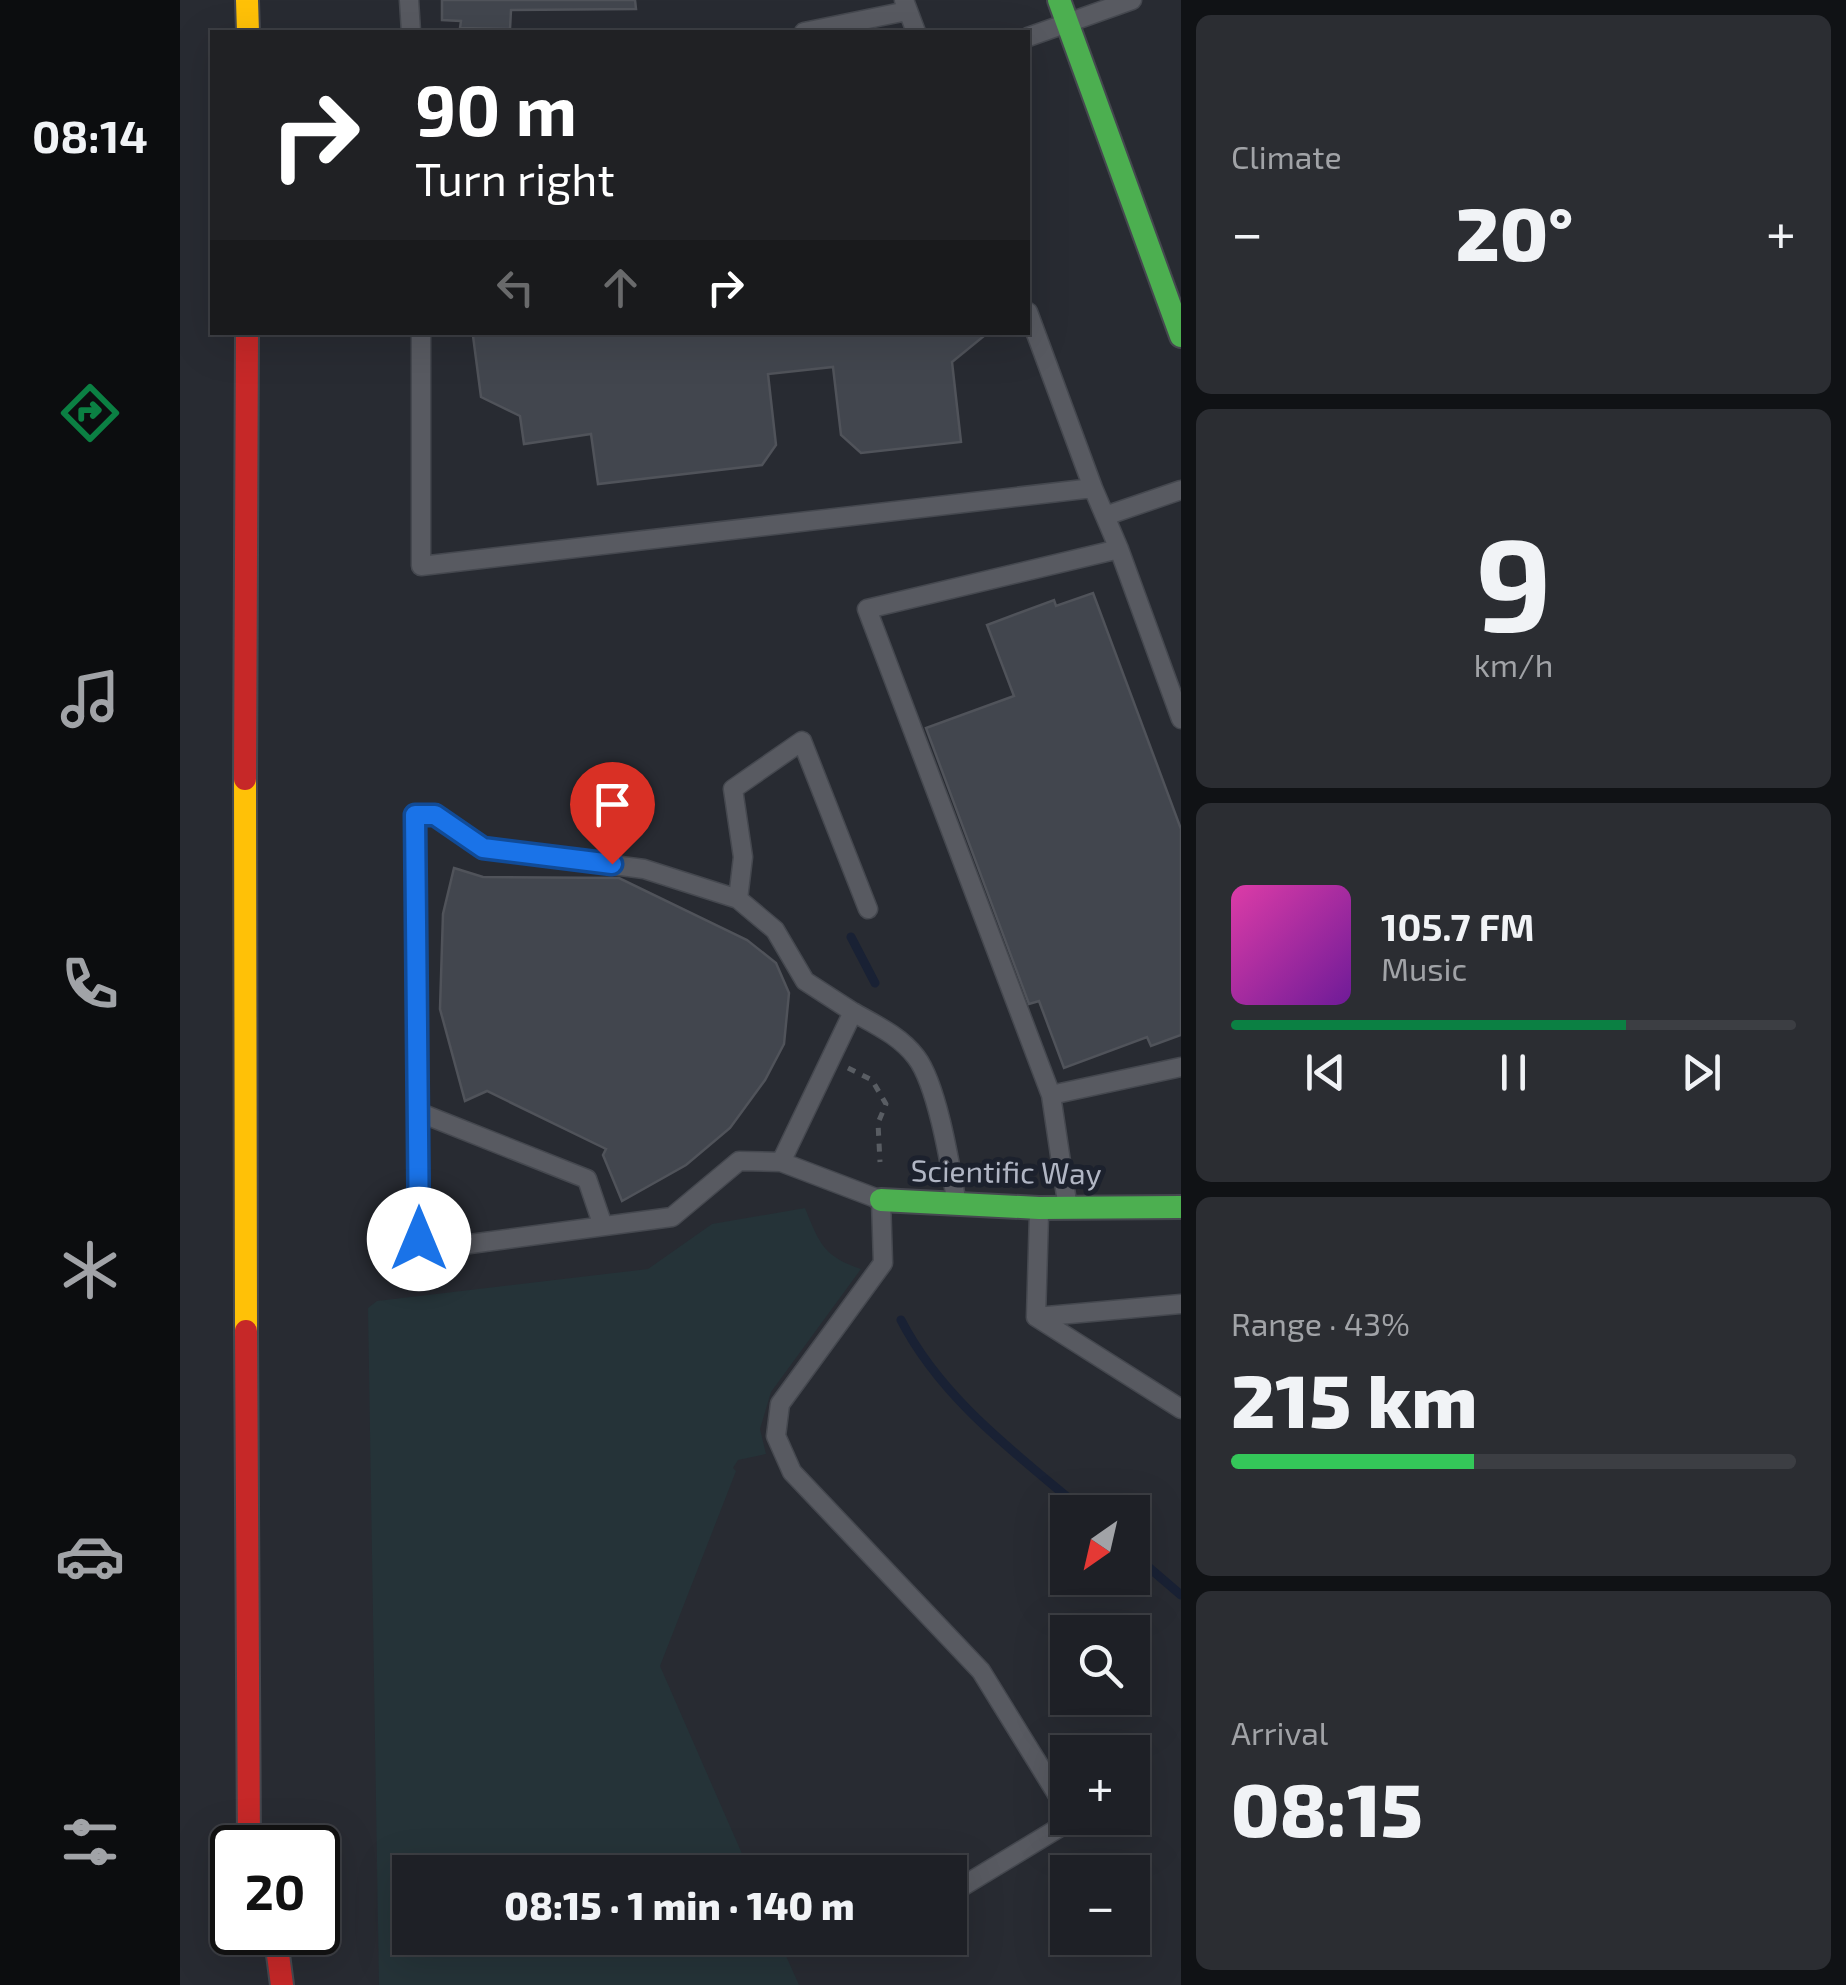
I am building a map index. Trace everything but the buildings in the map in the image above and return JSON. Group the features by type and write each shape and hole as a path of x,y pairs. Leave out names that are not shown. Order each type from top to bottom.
{"main road":[{"path":"247,0 248,30"},
{"path":"1060,0 1181,336"},
{"path":"248,335 244,944 249,1825"},
{"name":"Scientific Way","path":"1129,1204 1164,1186"},
{"name":"Scientific Way","path":"881,1200 1039,1208 1129,1204 1181,1207"},
{"path":"250,1738 261,1825"},
{"path":"278,1955 282,1985"}],"lane":[{"path":"409,0 411,30"},
{"path":"1030,36 1132,0"},
{"path":"812,30 906,5 915,30"},
{"path":"1030,317 1181,718"},
{"path":"421,335 421,566 1093,488"},
{"path":"1105,516 1181,490"},
{"path":"1068,1207 1051,1096 867,609 1118,549"},
{"path":"738,899 743,857 733,789 802,742 868,908"},
{"path":"957,1204 946,1143 918,1060 895,1036 805,981 774,930 738,899 644,869 483,848 435,815 415,815 419,1239 440,1248 672,1217 738,1162 782,1162 881,1200 884,1263 780,1404 776,1436 792,1472 982,1671 1050,1782"},
{"path":"782,1162 853,1012"},
{"path":"1051,1096 1181,1067"},
{"path":"418,1112 587,1179 603,1226"},
{"path":"1036,1318 1039,1208"},
{"path":"1036,1318 1181,1304"},
{"path":"1036,1318 1181,1409"},
{"path":"967,1883 1050,1830"}],"path":[{"path":"830,1059 872,1080 886,1104 878,1124 881,1200"}],"shaded area":[{"path":"805,1208 824,1247 861,1269 771,1392 760,1429 766,1454 738,1460 733,1468 736,1471 660,1666 743,1855 392,1855 392,1955 786,1955 799,1985 379,1985 368,1308 377,1301 648,1269 712,1224"}],"waterway":[{"path":"851,937 875,983"},
{"path":"901,1320 918,1349 960,1401 1065,1495"},
{"path":"1150,1568 1181,1595"}],"traffic: fast":[{"path":"1059,0 1181,336"},
{"path":"881,1200 1039,1208 1181,1207"}],"traffic: slow":[{"path":"247,0 248,30"},
{"path":"245,779 246,1331"}],"traffic: jam":[{"path":"245,779 247,335"},
{"path":"246,1331 249,1825"},
{"path":"278,1955 282,1985"}],"route":[{"path":"419,1239 415,815 435,815 483,848 612,864"}]}
